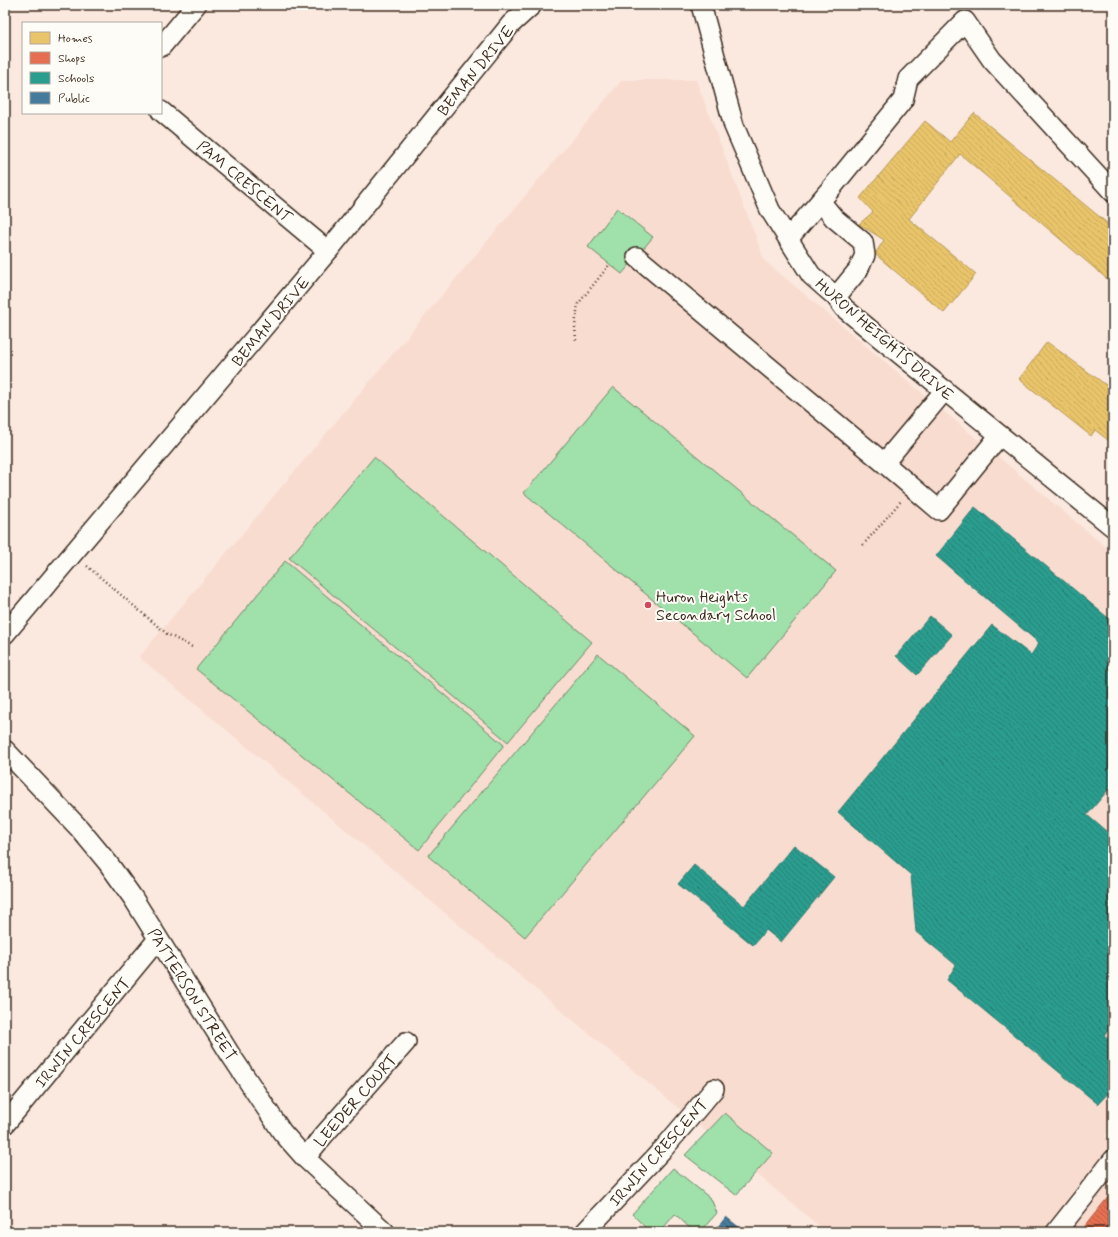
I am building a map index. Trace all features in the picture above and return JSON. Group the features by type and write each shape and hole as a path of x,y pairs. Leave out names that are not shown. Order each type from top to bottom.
{"street":[{"path":"162,46 196,5"},
{"name":"BEMAN DRIVE","path":"5,634 328,251 511,24 532,5"},
{"name":"HURON HEIGHTS DRIVE","path":"701,5 734,126 770,210 811,275 836,297 844,308 1113,527"},
{"path":"788,239 902,100 908,79 965,21 992,60 1113,192"},
{"name":"PAM CRESCENT","path":"162,112 328,251"},
{"path":"820,201 834,218 863,242 865,255 858,270 836,297"},
{"path":"637,257 939,510 1000,435"},
{"path":"884,463 945,390"},
{"name":"PATTERSON STREET","path":"5,750 79,828 133,898 230,1054 282,1132 305,1158 385,1232"},
{"name":"IRWIN CRESCENT","path":"8,1113 158,939"},
{"name":"LEEDER COURT","path":"305,1158 406,1042"},
{"name":"IRWIN CRESCENT","path":"585,1232 664,1148 714,1089"},
{"path":"1056,1232 1113,1160"}],"path":[{"path":"576,340 575,326 578,304 610,264"},
{"path":"864,545 892,510"},
{"path":"73,554 166,634 194,648"}],"shaded area":[{"name":"Huron Heights Secondary School","path":"622,80 696,80 765,261 1113,553 1113,1127 1105,1136 1113,1142 1113,1232 826,1232 139,657"}],"green space":[{"path":"617,208 653,237 622,274 588,247"},
{"path":"613,387 836,571 747,678 524,493"},
{"path":"374,457 592,642 508,742 289,558"},
{"path":"285,561 504,745 419,850 196,669"},
{"path":"598,654 695,736 525,937 428,856"},
{"path":"725,1113 773,1153 736,1195 685,1155"},
{"path":"673,1168 711,1199 717,1213 700,1232 694,1232 675,1214 660,1232 650,1232 632,1214"}],"building: Homes":[{"path":"974,113 1113,228 1113,284 960,154 909,219 976,274 944,313 875,254 884,240 859,224 873,212 860,198 925,121 950,142"},
{"path":"1047,342 1113,390 1113,444 1095,430 1091,436 1019,379"}],"building: Shops":[{"path":"1113,1191 1113,1232 1080,1232"}],"building: Schools":[{"path":"975,507 1113,622 1113,784 1087,815 1113,837 1113,1023 1104,1035 1113,1043 1113,1088 1098,1104 947,980 956,965 916,932 911,875 838,812 992,625 1031,655 1039,643 936,556"},
{"path":"930,616 952,635 917,675 896,656"},
{"path":"794,845 834,877 781,942 766,930 753,945 678,884 694,865 744,906"}],"building: Public":[{"path":"726,1217 745,1232 714,1232"}],"place":[{"name":"Huron Heights Secondary School","path":"648,605"}]}
